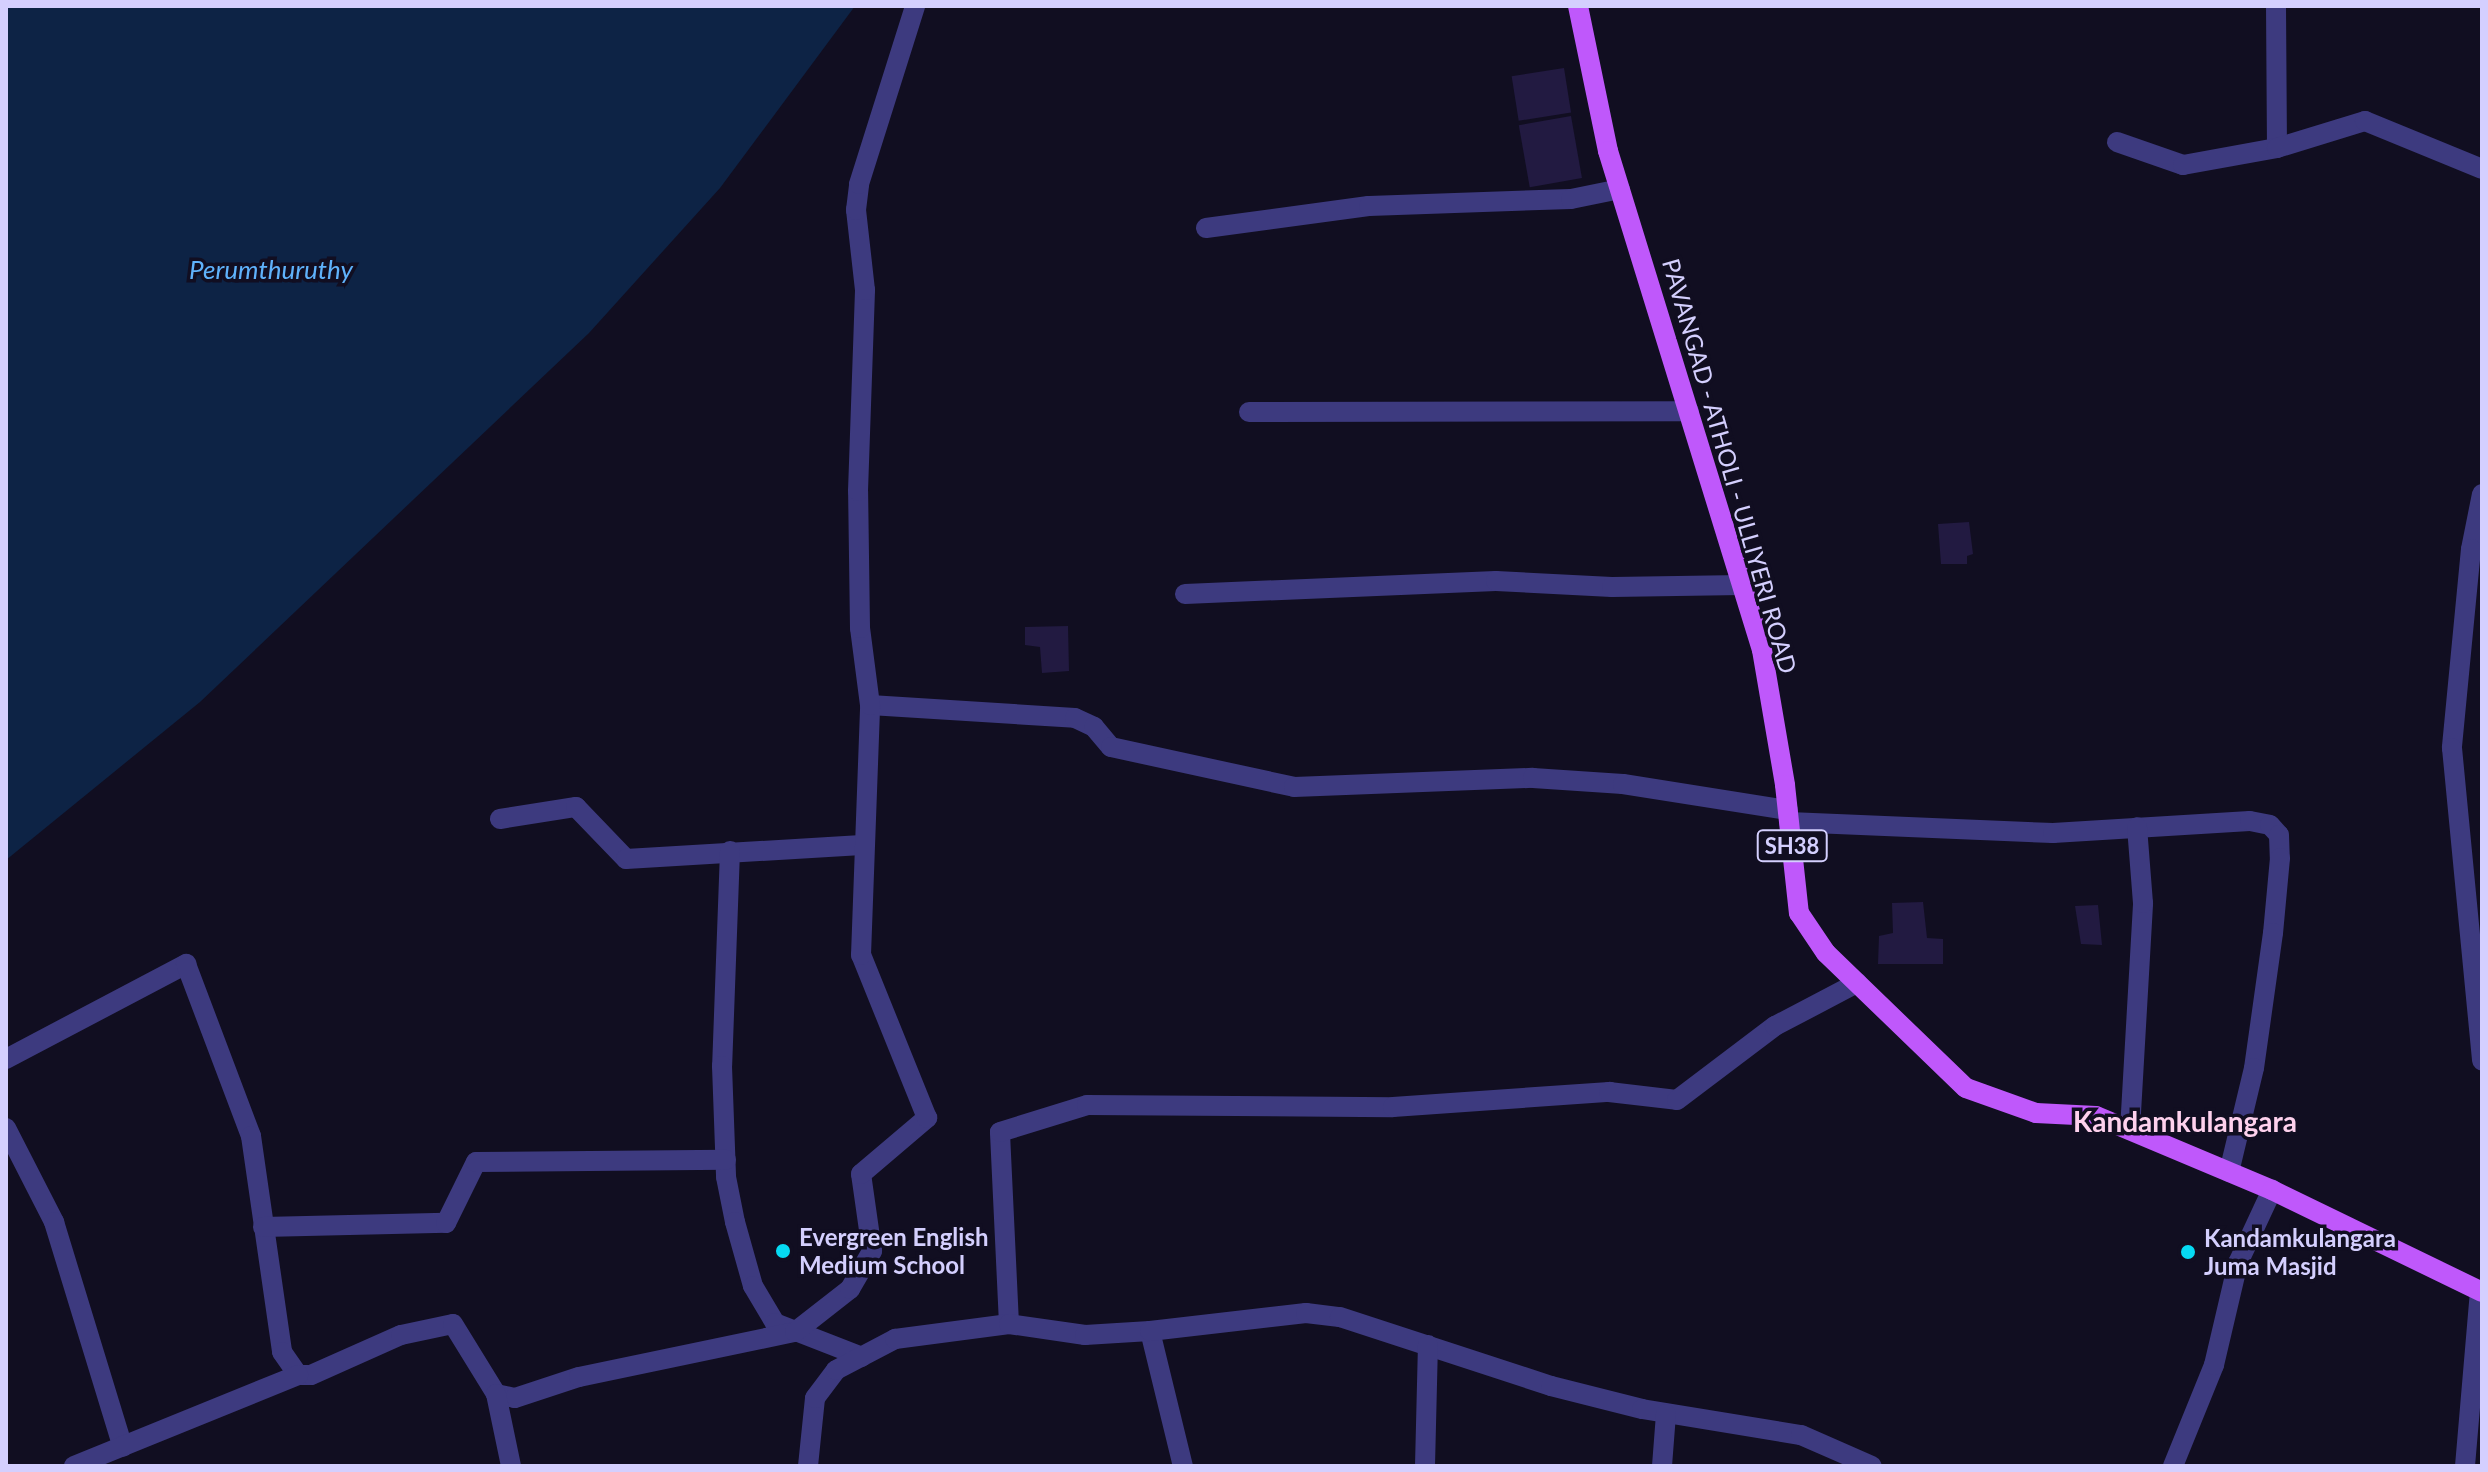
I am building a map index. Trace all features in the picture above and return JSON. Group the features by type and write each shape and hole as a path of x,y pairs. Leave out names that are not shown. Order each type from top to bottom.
{"main road":[{"name":"PAVANGAD - ATHOLI - ULLIYERI ROAD","path":"1578,6 1620,189 1762,650 1789,816 1799,913 1826,953 1966,1088 2036,1113 2096,1116 2272,1190 2481,1291"}],"street":[{"path":"496,1394 515,1398 579,1377 795,1332 850,1289 872,1251 861,1174 927,1118 861,955 862,845 870,705 860,628 858,478 865,302 856,210 859,184 915,6"},
{"path":"2276,6 2277,148"},
{"path":"2117,142 2183,165 2277,148 2365,121 2482,169"},
{"path":"1206,228 1369,206 1571,199 1620,189"},
{"path":"1249,412 1689,411"},
{"path":"2482,494 2471,549 2452,748 2482,1061"},
{"path":"1185,594 1496,581 1612,587 1742,585"},
{"path":"870,705 1075,718 1094,727 1111,747 1294,787 1533,778 1623,784 1789,816 1996,832 2250,821 2270,825 2279,835 2260,1023 2229,1172"},
{"path":"500,819 576,807 626,859 862,845"},
{"path":"2130,1130 2143,903 2137,827"},
{"path":"730,851 721,986 726,1160 735,1222 753,1286 775,1323 862,1357"},
{"path":"6,1059 186,964 251,1136 282,1352 298,1375"},
{"path":"1009,1324 1000,1132 1087,1105 1393,1107 1609,1092 1677,1100 1775,1026 1857,983"},
{"path":"6,1128 54,1222 123,1447"},
{"path":"263,1227 446,1223 476,1162 726,1160"},
{"path":"2173,1466 2214,1365 2238,1263 2272,1190"},
{"path":"2465,1466 2481,1291"},
{"path":"808,1466 815,1398 836,1370 895,1339 947,1328 1009,1324 1085,1335 1150,1331 1306,1313 1340,1317 1551,1386 1666,1414 1801,1435 1872,1466"},
{"path":"74,1466 298,1375 311,1375 401,1335 453,1324 496,1394 511,1466"},
{"path":"1150,1331 1183,1466"},
{"path":"1425,1466 1428,1345"},
{"path":"1662,1466 1666,1414"}],"water":[{"name":"Perumthuruthy","path":"6,6 855,6 720,188 589,333 200,702 6,860"}],"building":[{"path":"1564,68 1571,112 1519,121 1512,76"},
{"path":"1571,116 1582,178 1530,187 1519,125"},
{"path":"1969,522 1973,554 1967,556 1967,564 1941,564 1938,524"},
{"path":"1068,626 1069,671 1042,673 1040,647 1025,645 1025,627"},
{"path":"1923,902 1927,938 1943,939 1943,964 1878,964 1879,936 1893,933 1892,903"},
{"path":"2098,905 2102,945 2081,944 2075,906"}],"place":[{"name":"Evergreen English Medium School","path":"783,1251"},
{"name":"Kandamkulangara Juma Masjid","path":"2188,1252"}],"district":[{"name":"Kandamkulangara","path":"2185,1121"}]}
